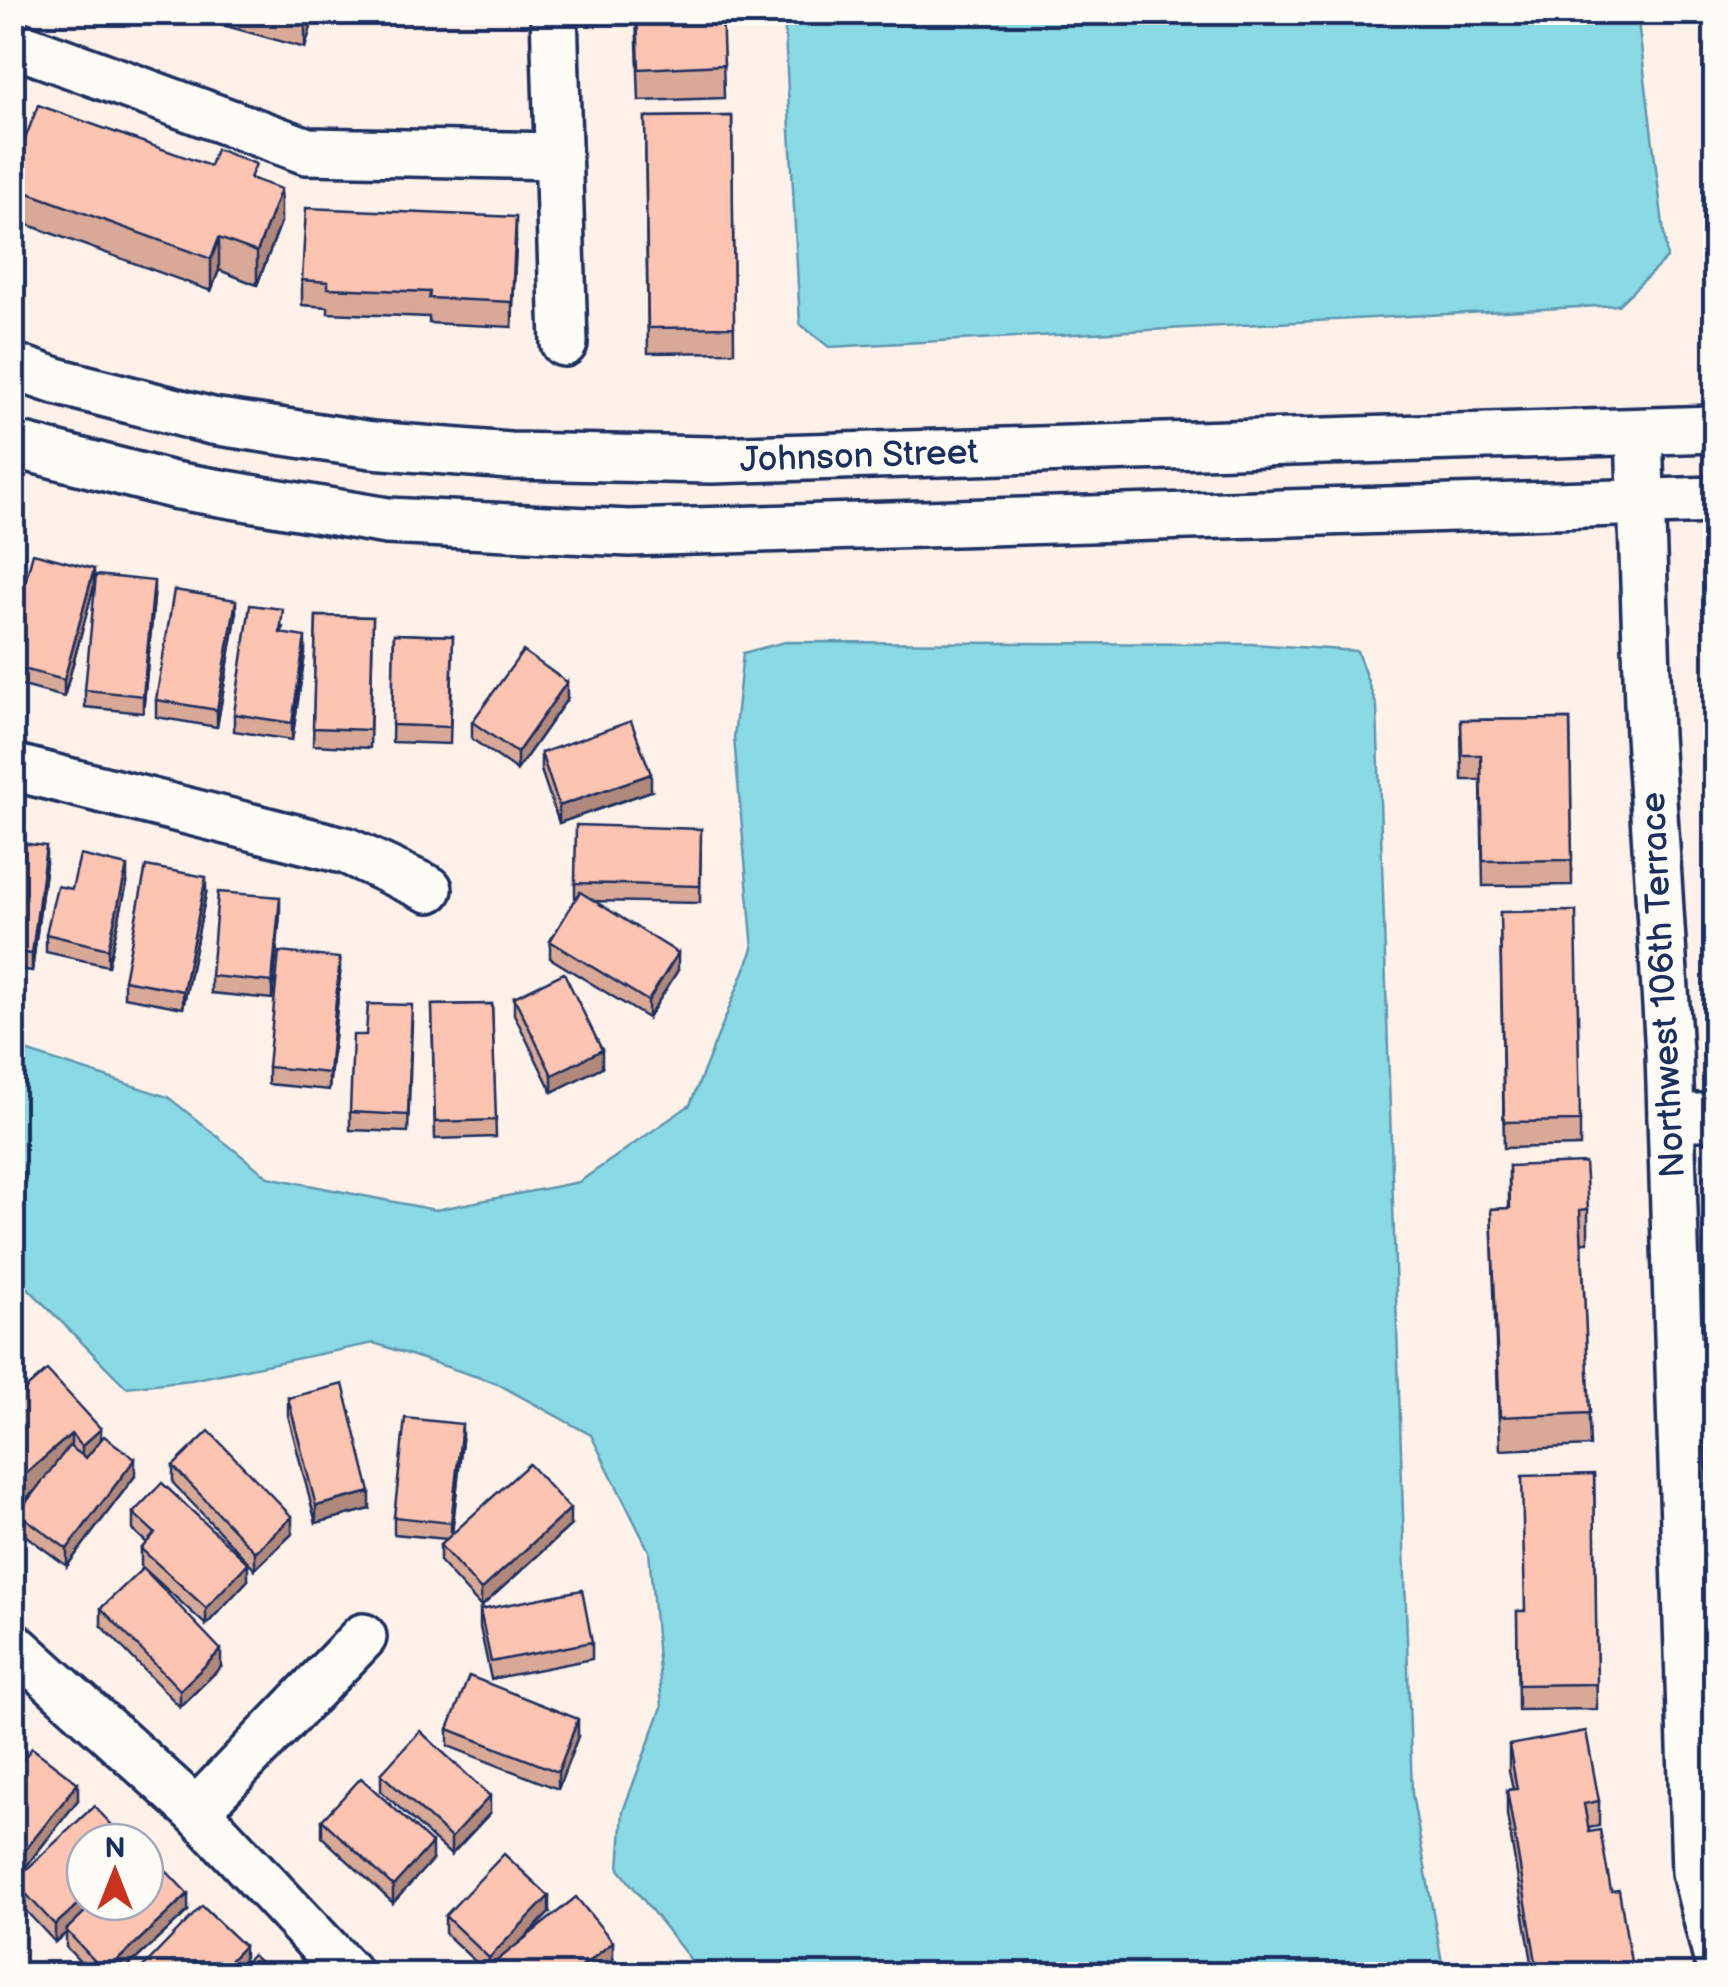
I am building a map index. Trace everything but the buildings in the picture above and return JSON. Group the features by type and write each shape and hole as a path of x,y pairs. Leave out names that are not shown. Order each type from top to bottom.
{"street":[{"path":"554,12 564,344"},
{"path":"12,43 307,152 558,156"},
{"name":"Johnson Street","path":"12,366 212,421 372,445 510,456 712,460 1716,429"},
{"name":"Northwest 106th Terrace","path":"1639,432 1649,736 1669,1052 1695,1872 1716,1955"},
{"name":"Johnson Street","path":"12,444 172,484 386,521 629,534 1716,500"},
{"path":"12,767 347,850 430,889"},
{"path":"1670,1117 1716,1117"},
{"path":"196,1811 363,1637"},
{"path":"12,1644 196,1811 349,1974"}],"water":[{"path":"784,13 1637,13 1667,258 1618,305 829,347 800,324"},
{"path":"785,642 1252,644 1357,651 1377,707 1412,1794 1444,1974 702,1974 619,1869 623,1811 662,1707 649,1551 591,1435 496,1383 374,1343 191,1380 126,1387 13,1273 13,1047 168,1097 268,1177 435,1210 579,1182 690,1105 753,949 734,738 743,653"}]}
